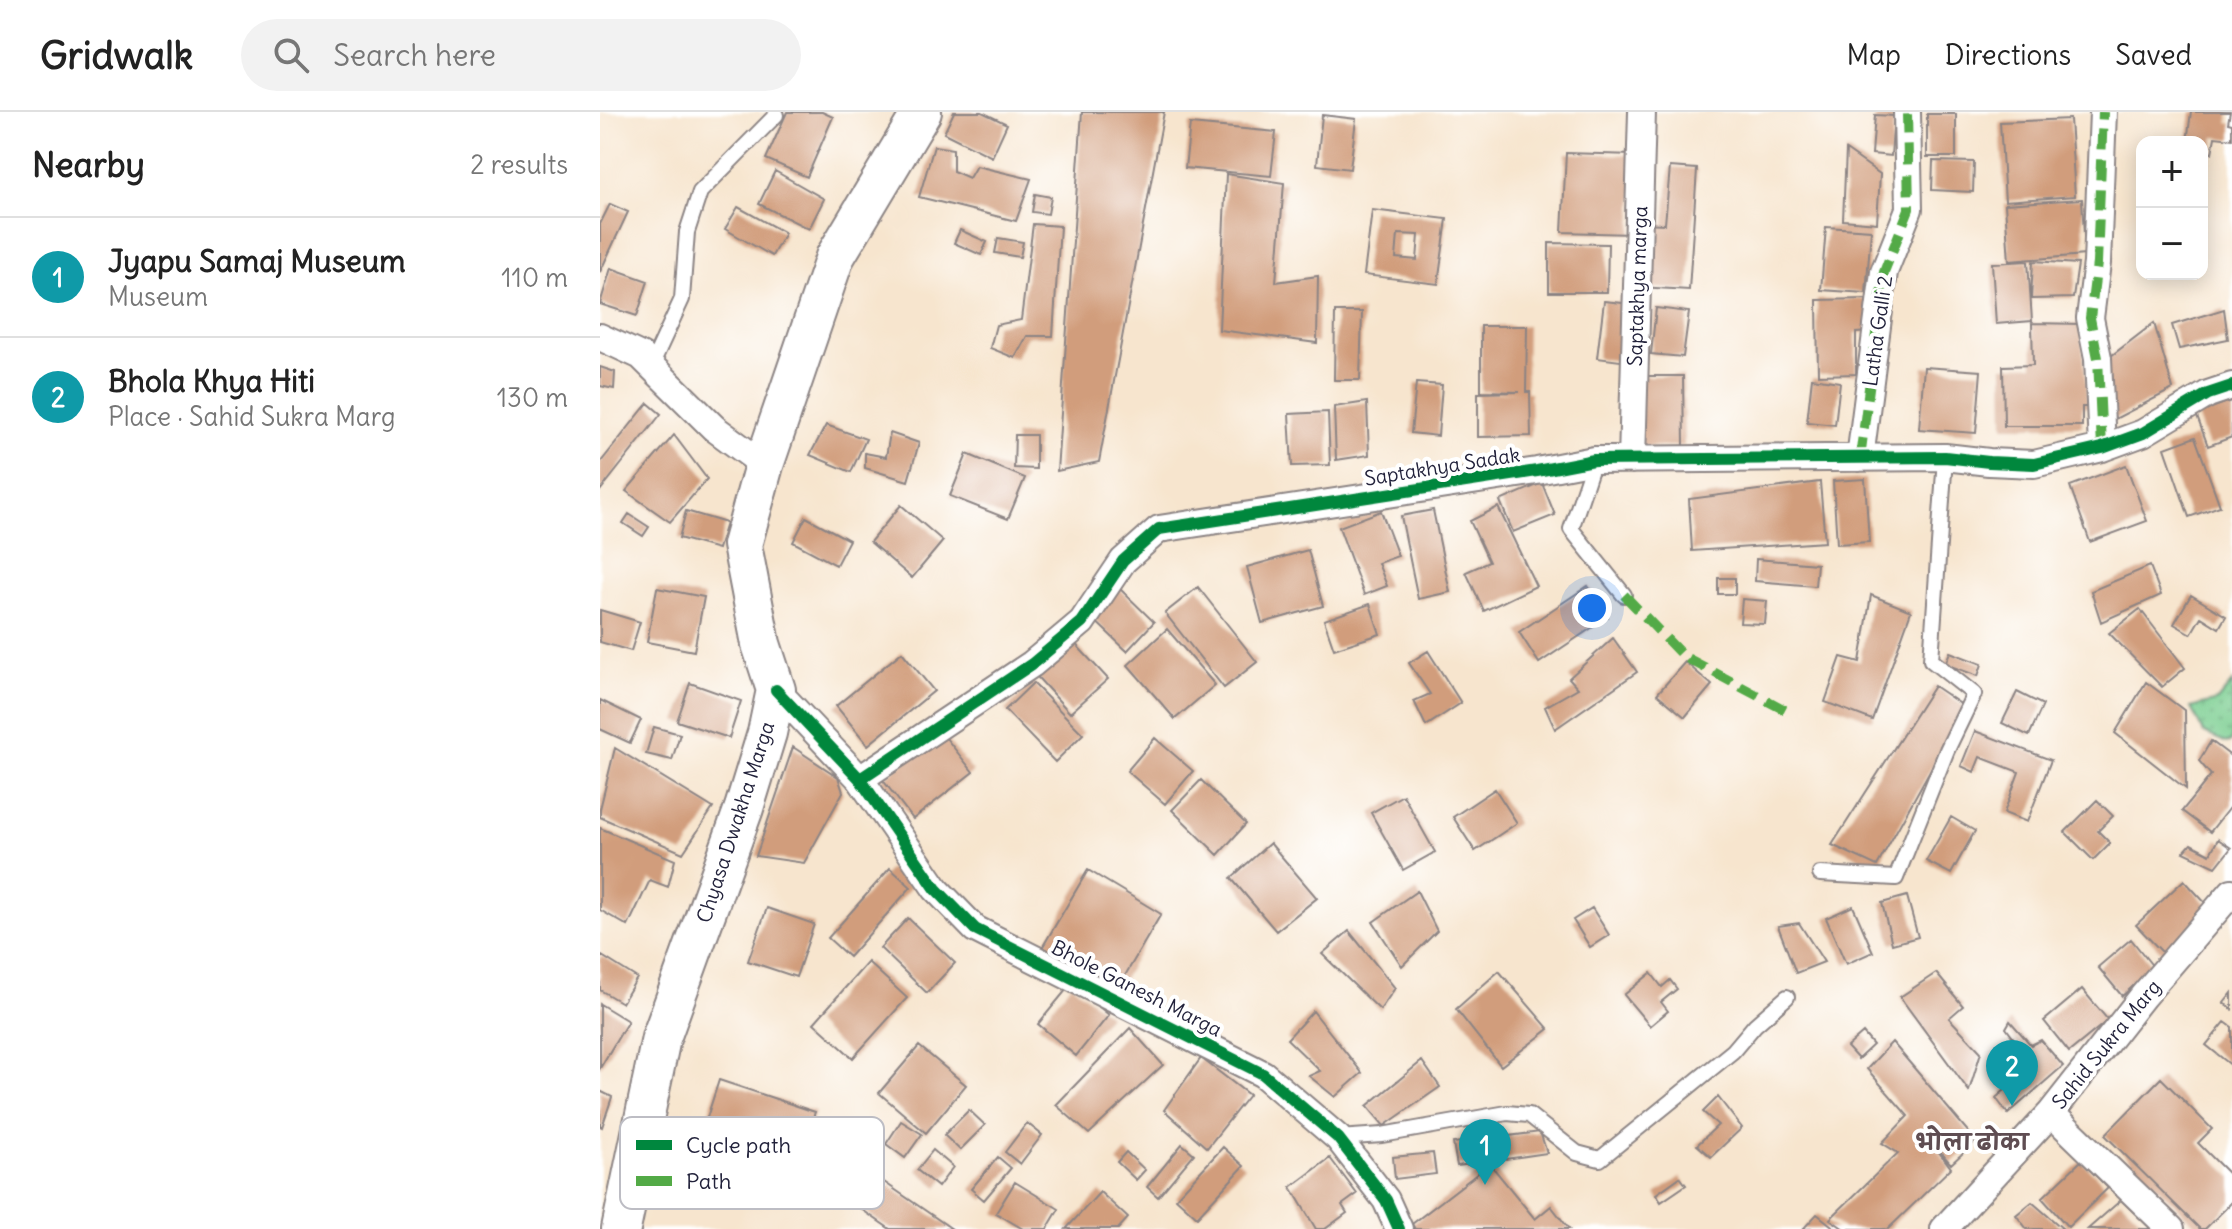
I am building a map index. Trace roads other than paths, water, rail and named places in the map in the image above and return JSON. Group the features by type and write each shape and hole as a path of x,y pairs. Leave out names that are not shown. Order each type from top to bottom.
{"main road":[{"name":"Chyasa Dwakha Marga","path":"644,1117 661,1038 744,808 767,733 776,690 761,644 742,545 764,465 835,257 922,112"},
{"name":"Chyasa Dwakha Marga","path":"621,1229 625,1209"}],"street":[{"name":"Saptakhya marga","path":"1632,460 1642,112"},
{"name":"Latha Galli 2","path":"1860,458 1884,272 1909,209 1907,112"},
{"path":"2102,448 2098,358 2090,318 2097,263 2103,112"},
{"path":"600,337 641,356 714,428 764,465"},
{"name":"Saptakhya Sadak","path":"860,779 1042,656 1082,622 1123,561 1159,529 1594,460 1945,457 2034,464 2102,448 2143,433 2208,394 2232,386"},
{"path":"776,690 860,779"},
{"name":"Bhole Ganesh Marga","path":"860,779 936,889 975,929 1263,1074 1338,1138 1386,1200 1399,1229"},
{"name":"Sahid Sukra Marg","path":"1944,1229 2051,1113 2143,996 2232,892"},
{"path":"2051,1113 2171,1229"}],"lane":[{"path":"651,366 682,299 687,232 700,192 776,115"},
{"path":"1820,874 1896,878 1947,750 1974,694 1931,660 1945,457"},
{"path":"1594,460 1571,529 1624,595"},
{"path":"1338,1138 1382,1135 1507,1113 1529,1115 1577,1153 1600,1159 1733,1051 1755,1025 1787,997"}],"place":[{"name":"Bhola Khya Hiti","path":"2012,1106"},
{"name":"Jyapu Samaj Museum","path":"1485,1185"}],"district":[{"name":"भोला ढोका","path":"1972,1142"}]}
